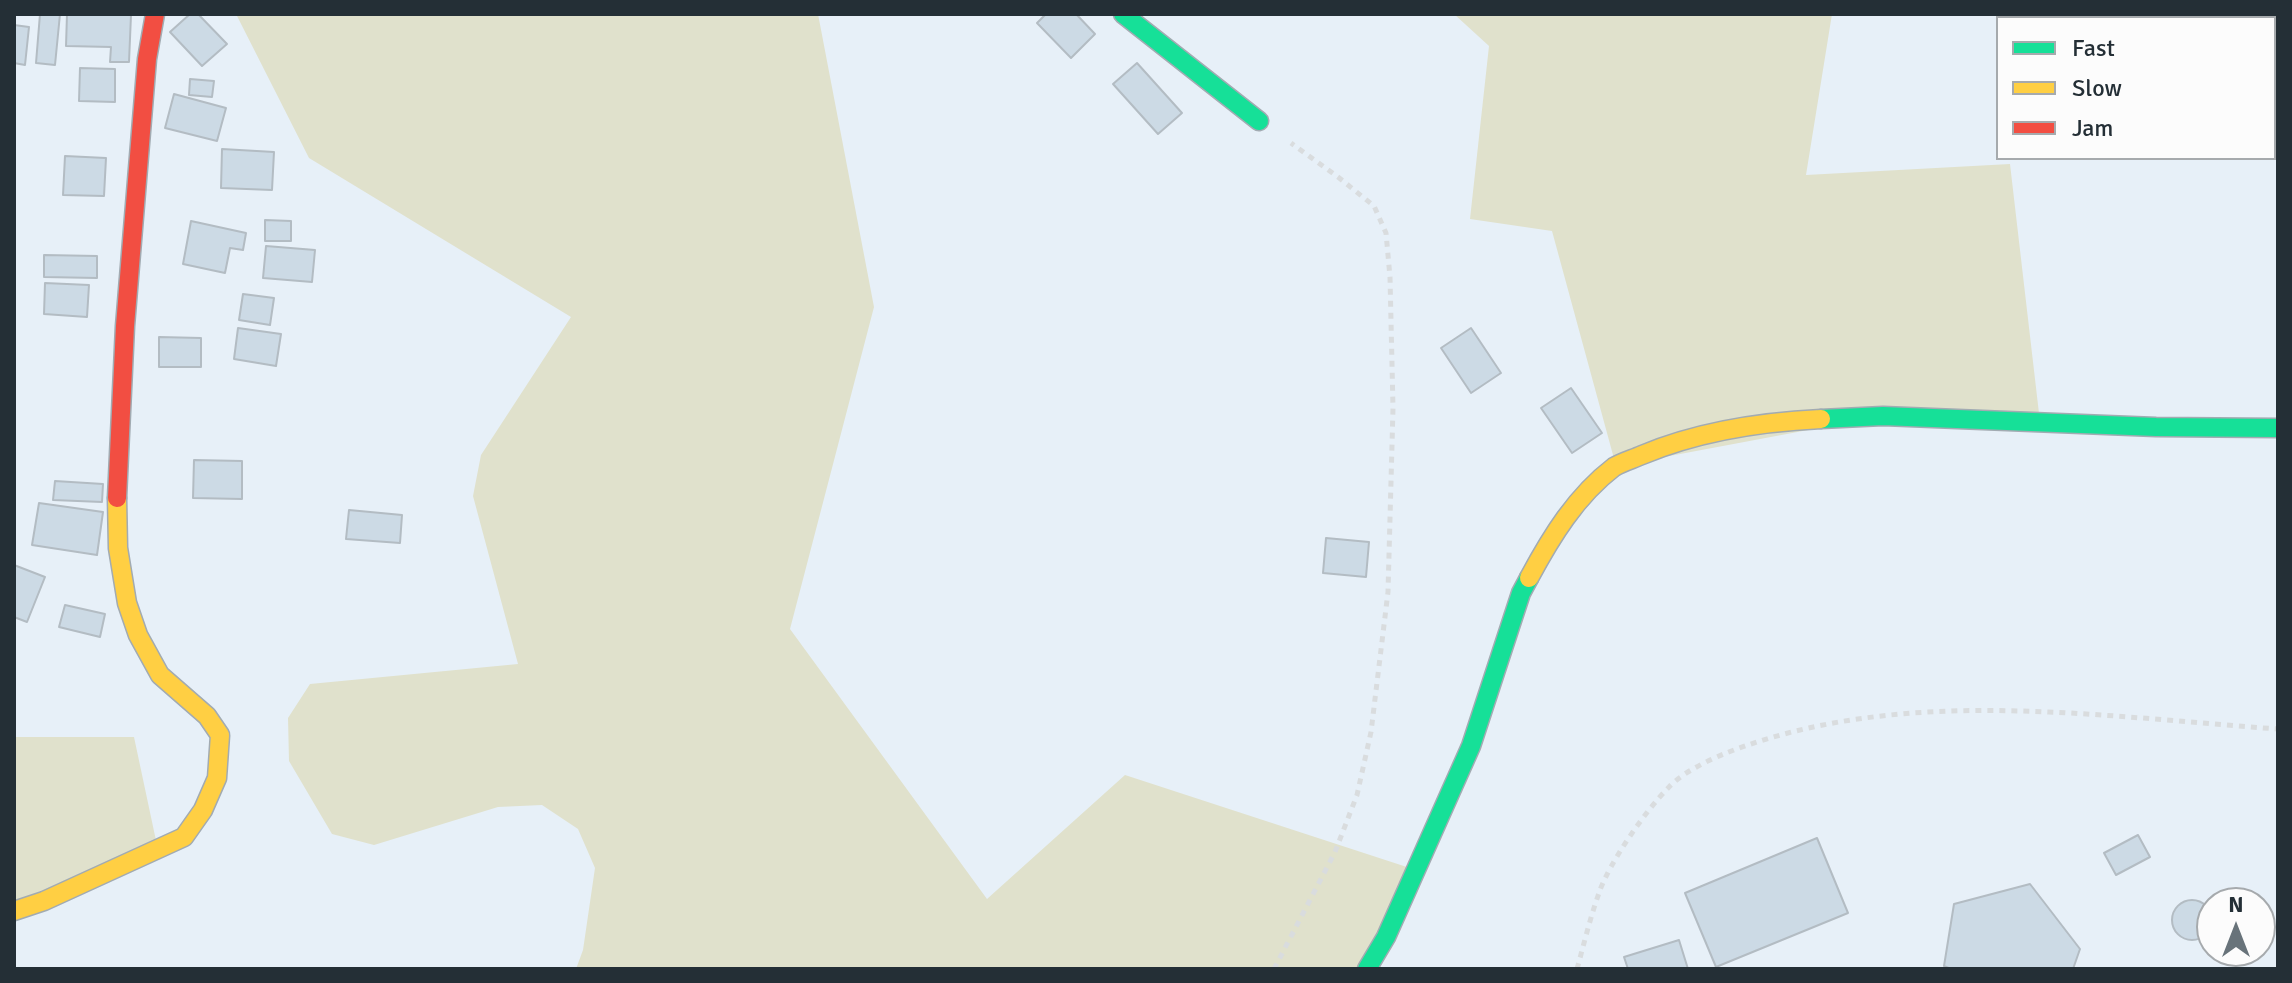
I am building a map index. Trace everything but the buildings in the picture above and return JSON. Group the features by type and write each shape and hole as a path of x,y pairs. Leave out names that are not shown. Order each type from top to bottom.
{"street":[{"path":"14,911 44,901 184,837 203,810 217,778 220,735 207,716 160,675 138,635 127,603 118,548 117,473 125,326 147,59 155,14"},
{"path":"1123,14 1259,121"},
{"path":"1367,969 1386,937 1471,746 1521,593 1551,537 1582,497 1616,466 1672,442 1715,431 1800,420 1883,416 2156,427 2278,428"}],"path":[{"path":"1259,121 1374,206 1386,233 1393,408 1388,592 1371,732 1357,795 1335,852 1274,969"},
{"path":"1577,969 1599,891 1633,833 1670,785 1720,755 1773,736 1840,721 1990,709 2278,729"}],"green space":[{"path":"236,14 818,14 874,307 790,629 987,899 1125,775 1416,870 1367,969 576,969 583,950 595,868 578,829 542,805 498,807 374,845 332,834 289,761 288,718 310,684 518,664 473,496 481,455 571,317 309,158"},
{"path":"1454,14 1832,14 1806,175 2010,164 2040,422 1883,416 1616,466 1552,231 1470,219 1489,46"},
{"path":"14,737 134,737 158,850 14,911"}],"traffic: fast":[{"path":"1123,14 1259,121"},
{"path":"1821,419 1883,416 2156,427 2278,428"},
{"path":"1367,969 1386,937 1471,746 1521,593 1529,578"}],"traffic: slow":[{"path":"1529,578 1576,504 1617,465 1707,434 1752,425 1821,419"},
{"path":"14,911 44,901 184,837 203,810 217,778 220,735 207,716 160,675 138,635 127,603 118,548 117,498"}],"traffic: jam":[{"path":"117,498 125,326 147,59 155,14"}]}
